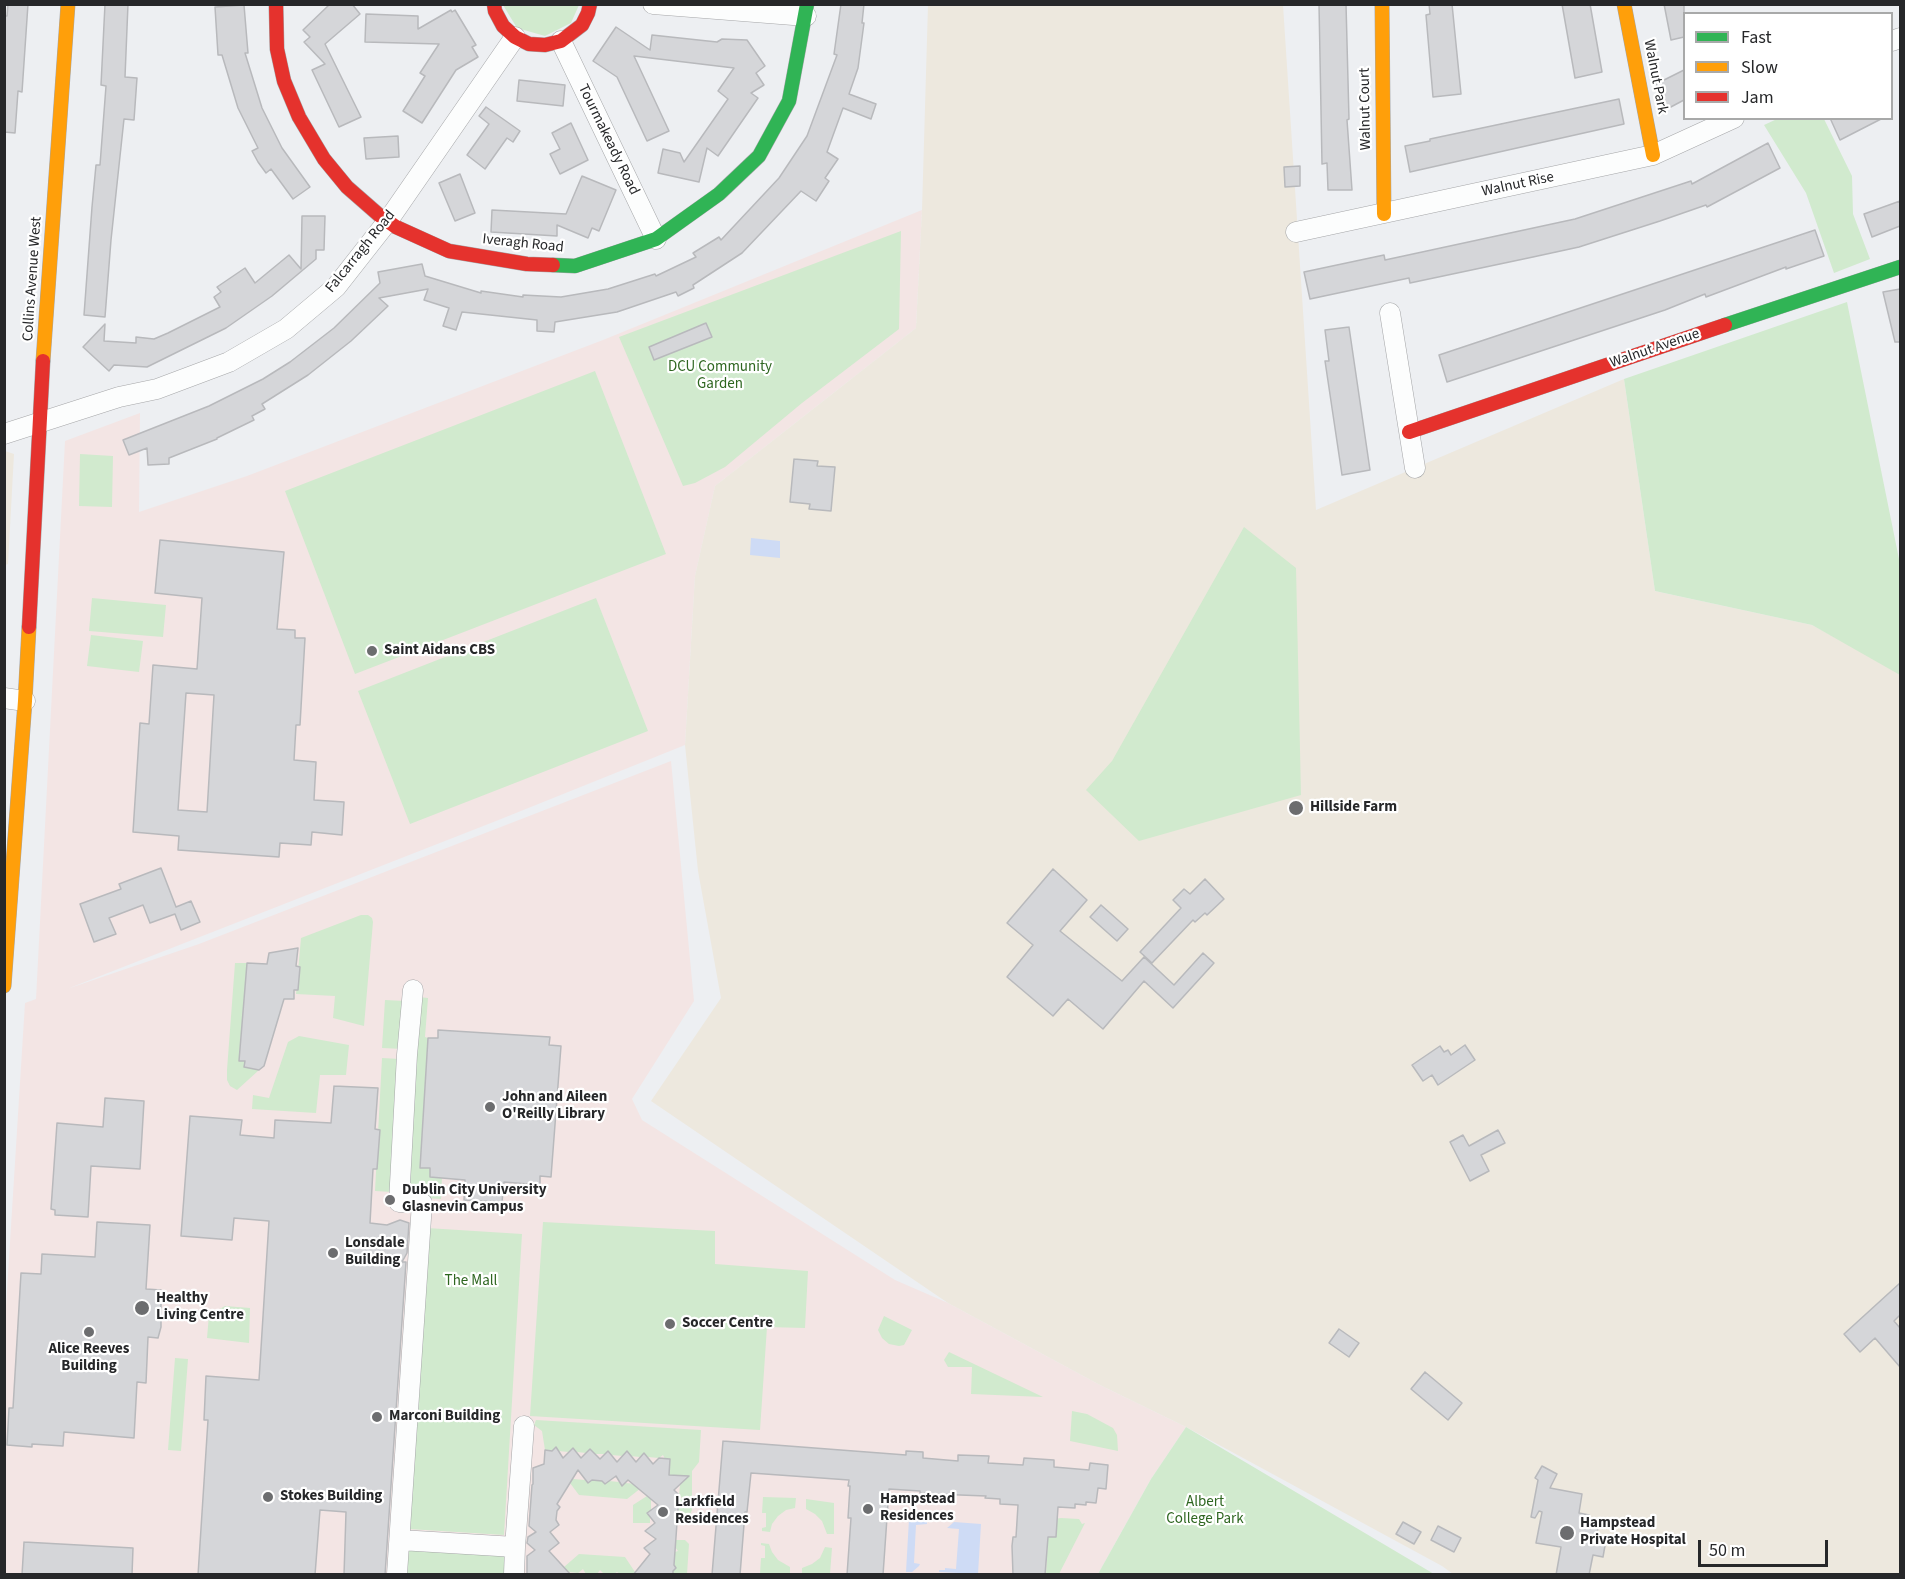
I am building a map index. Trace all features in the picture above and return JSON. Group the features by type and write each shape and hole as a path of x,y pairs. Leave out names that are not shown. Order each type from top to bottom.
{"street":[{"name":"Collins Avenue West","path":"4,986 25,701 39,422 69,4"},
{"name":"Iveragh Road","path":"276,4 277,49 284,81 299,117 324,159 346,187 387,222 448,251 528,264 575,266 656,239 719,194 759,156 789,101 807,10"},
{"path":"494,4 502,26 515,37 530,44 545,45 561,41 582,25 590,4"},
{"path":"653,4 807,10"},
{"name":"Walnut Court","path":"1382,4 1384,214"},
{"name":"Walnut Park","path":"1624,4 1653,156"},
{"name":"Falcarragh Road","path":"4,434 118,397 157,389 229,362 286,329 336,287 387,222 515,37"},
{"name":"Tourmakeady Road","path":"561,41 656,239"},
{"name":"Walnut Rise","path":"1296,232 1653,156 1730,120"},
{"name":"Walnut Avenue","path":"1409,432 1900,267"},
{"path":"1390,313 1415,468"},
{"path":"4,698 25,701"},
{"path":"397,1575 422,1203 399,1202 413,990"},
{"path":"514,1575 524,1426"},
{"path":"400,1540 515,1547"}],"shaded area":[{"name":"Hillside Farm","path":"928,5 1283,5 1316,510 1624,379 1655,591 1812,625 1900,672 1900,1574 1453,1574 1186,1427 1100,1385 948,1303 651,1101 721,998 698,871 685,745 695,576 715,486 916,328"},
{"name":"Dublin City University Glasnevin Campus","path":"922,210 916,328 715,486 695,576 685,745 67,989 199,944 671,761 694,1001 632,1099 642,1120 895,1280 948,1303 1100,1385 1186,1427 1151,1479 1098,1574 5,1574 5,1322 25,1003 36,999 65,441 140,413 139,512 247,476 603,340"},
{"path":"5,451 14,454 8,564 5,565"}],"green space":[{"path":"503,5 579,5 571,23 545,36 517,28"},
{"path":"1775,120 1824,120 1852,176 1853,214 1870,259 1834,273 1806,193 1764,125"},
{"name":"DCU Community Garden","path":"901,231 899,329 802,403 725,467 695,483 683,486 619,337"},
{"path":"1847,302 1900,564 1900,675 1812,625 1655,591 1624,379"},
{"path":"595,371 666,554 355,674 285,491"},
{"path":"80,454 113,456 112,507 79,506"},
{"path":"1244,527 1296,568 1301,795 1139,841 1086,790 1112,761"},
{"path":"92,598 166,605 163,637 89,631"},
{"path":"596,598 648,731 410,824 358,691"},
{"path":"91,635 143,641 139,672 87,666"},
{"path":"361,915 368,915 373,922 364,1026 333,1018 335,996 296,994 301,938"},
{"path":"235,963 247,963 239,1061 245,1061 244,1067 259,1070 237,1090 230,1086 227,1080"},
{"path":"419,997 428,998 425,1037 428,1038 420,1167 430,1168 442,1177 441,1199 407,1197"},
{"path":"385,1000 405,1001 403,1049 382,1048"},
{"path":"299,1036 349,1045 346,1075 320,1075 316,1113 252,1109 253,1095 269,1098 288,1042"},
{"path":"382,1058 400,1059 392,1192 375,1191"},
{"name":"Soccer Centre","path":"543,1222 715,1231 715,1264 808,1271 805,1328 767,1327 760,1430 530,1416"},
{"name":"The Mall","path":"427,1228 522,1234 504,1535 409,1529"},
{"path":"225,1306 250,1308 249,1343 207,1338 209,1315"},
{"path":"884,1316 912,1330 904,1345 889,1344 882,1338 878,1330"},
{"path":"949,1352 1043,1397 971,1394 972,1367 948,1367 944,1360"},
{"path":"175,1358 188,1359 181,1451 168,1450"},
{"path":"1072,1411 1087,1414 1113,1428 1117,1435 1118,1451 1070,1441"},
{"path":"536,1420 701,1430 699,1462 692,1471 692,1510 689,1517 687,1519 678,1517 680,1515 678,1513 679,1500 682,1498 679,1495 680,1485 683,1481 669,1475 670,1459 665,1459 663,1455 659,1458 648,1457 644,1453 640,1457 630,1456 627,1452 623,1456 611,1455 608,1451 605,1454 595,1454 590,1449 586,1453 577,1452 573,1448 569,1452 558,1451 556,1447 552,1451 545,1450 542,1431 534,1425"},
{"name":"Albert College Park","path":"1186,1427 1434,1574 1098,1574 1151,1479"},
{"path":"573,1479 585,1480 588,1483 592,1480 602,1481 605,1484 609,1481 619,1482 622,1486 625,1483 638,1484 641,1488 627,1499 579,1495 570,1483"},
{"path":"647,1496 651,1499 651,1510 647,1513 650,1523 633,1523 633,1505"},
{"path":"763,1497 796,1498 795,1508 786,1510 778,1516 770,1532 762,1531 762,1528 766,1527 766,1513 762,1513"},
{"path":"806,1499 834,1503 834,1534 827,1534 822,1521 806,1509"},
{"path":"1054,1519 1079,1519 1082,1524 1085,1523 1059,1574 1046,1574 1048,1537 1056,1537"},
{"path":"676,1540 685,1540 689,1544 687,1574 673,1574 676,1568 674,1565 675,1552 678,1551 675,1547"},
{"path":"761,1543 769,1544 778,1560 790,1567 790,1574 760,1574 761,1558 765,1558 765,1546"},
{"path":"825,1547 832,1548 830,1574 802,1574 802,1568 820,1558"},
{"path":"408,1548 505,1553 504,1574 407,1574"},
{"path":"579,1554 625,1557 635,1572 633,1574 617,1572 604,1574 600,1570 597,1574 586,1574 583,1569 578,1573 569,1572 564,1567"}],"water":[{"path":"751,538 780,541 780,558 750,555"},
{"path":"909,1519 927,1520 927,1524 916,1525 914,1563 920,1564 912,1572 906,1572"},
{"path":"954,1522 981,1524 978,1574 939,1572 945,1568 956,1569 959,1529 947,1528"}],"building":[{"path":"8,4 28,4 22,92 18,91 15,133 4,132 4,16 7,16"},
{"path":"105,4 128,4 125,77 137,78 134,120 124,119 105,317 84,315 96,165 100,165 106,86 101,85"},
{"path":"330,4 352,4 360,14 325,44 361,117 339,127 312,70 325,64 304,42 310,37 303,30"},
{"path":"841,4 864,4 858,68 849,94 876,104 871,119 843,108 827,152 838,159 825,178 829,181 816,201 801,191 742,253 693,285 694,288 678,296 676,292 617,312 555,322 554,332 537,331 537,320 462,312 456,330 443,326 449,308 424,300 428,289 379,298 388,306 351,341 308,375 262,404 265,409 252,416 254,420 217,439 169,458 169,464 148,465 147,448 129,455 123,440 209,406 263,379 290,362 334,328 380,283 378,272 422,264 425,276 481,293 481,291 523,297 523,295 561,297 608,289 655,274 656,276 696,257 693,253 719,237 721,240 779,178 807,136 837,55 834,54"},
{"path":"1319,4 1346,4 1349,119 1347,120 1352,190 1328,190 1327,163 1322,164"},
{"path":"1429,4 1452,4 1461,94 1433,97 1426,15 1430,14"},
{"path":"1562,4 1590,4 1602,72 1575,78"},
{"path":"1664,4 1684,4 1683,37 1671,40"},
{"path":"244,5 248,53 245,53 262,108 282,148 310,187 293,199 271,169 266,173 252,151 258,148 238,108 222,55 218,55 215,7"},
{"path":"451,10 452,12 455,10 476,45 472,47 478,57 456,70 422,123 403,111 425,76 420,73 439,44 365,42 366,14 418,16 418,29"},
{"path":"616,27 650,50 652,35 717,42 722,39 747,40 765,66 756,73 764,85 751,93 758,98 718,156 707,148 699,182 658,173 663,149 680,153 684,162 728,99 718,91 734,68 634,56 669,131 647,141 617,77 593,61"},
{"path":"1683,70 1683,101 1667,109 1656,84"},
{"path":"519,80 565,85 563,106 517,101"},
{"path":"1619,99 1624,124 1410,172 1405,146"},
{"path":"486,107 520,131 513,142 507,138 485,169 467,155 489,124 479,116"},
{"path":"1831,120 1879,120 1840,140"},
{"path":"571,123 588,160 560,174 550,154 560,149 552,133"},
{"path":"398,136 399,157 366,159 364,138"},
{"path":"1768,143 1780,168 1707,207 1706,205 1579,247 1410,283 1409,278 1310,299 1304,272 1384,255 1385,260 1575,219 1691,181 1692,184"},
{"path":"1300,166 1300,186 1285,187 1284,167"},
{"path":"460,174 475,213 455,221 439,183"},
{"path":"582,176 616,190 599,231 592,228 588,238 557,225 557,236 491,232 492,210 566,214"},
{"path":"1900,201 1900,226 1872,237 1864,214"},
{"path":"302,216 325,216 324,250 316,250 316,259 272,296 226,328 147,367 114,365 109,371 83,347 105,324 104,341 136,343 136,337 154,339 168,333 220,307 214,297 221,292 217,287 245,268 255,283 289,255 301,269"},
{"path":"1815,230 1824,256 1447,382 1439,355"},
{"path":"1900,289 1900,342 1895,342 1883,292"},
{"path":"706,323 712,337 654,360 649,347"},
{"path":"1349,327 1370,470 1342,475 1325,361 1329,361 1325,330"},
{"path":"794,459 818,461 817,466 835,467 831,511 809,509 810,504 790,502"},
{"path":"160,540 284,552 277,629 295,630 295,638 305,638 300,725 296,725 294,760 316,762 314,800 344,802 342,835 312,832 311,845 280,843 279,857 178,850 179,836 133,832 140,723 149,724 153,665 197,669 202,598 155,593","holes":["186,693 214,695 207,812 178,810"]},
{"path":"161,868 176,907 191,901 200,922 181,930 175,914 150,923 143,905 109,918 116,934 94,942 80,904 121,889 119,884"},
{"path":"1053,869 1087,900 1060,931 1122,981 1144,957 1174,985 1203,953 1214,963 1173,1008 1144,981 1103,1029 1068,999 1053,1016 1007,977 1033,945 1007,923"},
{"path":"1205,879 1224,899 1207,915 1205,913 1195,922 1193,920 1152,963 1140,952 1181,908 1173,900 1184,889 1190,894"},
{"path":"1101,905 1128,929 1117,941 1090,917"},
{"path":"298,948 296,966 300,967 298,990 294,990 294,999 284,999 264,1066 259,1070 244,1067 245,1061 239,1061 247,963 267,964 269,953"},
{"name":"John and Aileen O'Reilly Library","path":"438,1030 550,1037 549,1045 561,1046 551,1177 540,1176 540,1185 504,1182 502,1202 464,1200 465,1180 430,1177 430,1168 420,1168 428,1038 438,1038"},
{"path":"1465,1045 1475,1060 1438,1085 1432,1075 1423,1081 1412,1065 1440,1046 1444,1052 1448,1050 1451,1055"},
{"path":"334,1086 378,1088 375,1129 380,1130 377,1169 373,1169 370,1223 387,1225 400,1220 409,1223 407,1253 402,1262 406,1262 385,1575 344,1575 346,1512 320,1510 315,1575 198,1575 208,1420 204,1420 206,1376 259,1380 269,1221 234,1218 232,1240 181,1236 190,1116 242,1120 240,1135 274,1138 275,1120 331,1123"},
{"path":"105,1098 144,1101 140,1169 91,1166 88,1217 55,1215 55,1210 51,1209 57,1123 103,1127"},
{"path":"1498,1130 1505,1143 1481,1155 1489,1171 1470,1181 1450,1142 1463,1135 1469,1146"},
{"name":"Alice Reeves Building","path":"97,1222 150,1225 146,1289 161,1290 161,1327 158,1338 148,1337 146,1383 137,1382 134,1438 64,1432 63,1446 7,1445 9,1408 13,1408 21,1273 41,1274 42,1254 95,1257"},
{"path":"1900,1283 1900,1315 1894,1321 1900,1328 1900,1367 1875,1338 1860,1352 1844,1334"},
{"path":"1339,1329 1359,1343 1349,1357 1329,1343"},
{"path":"1425,1372 1462,1403 1448,1420 1411,1389"},
{"path":"723,1441 906,1455 906,1451 923,1452 923,1458 958,1461 958,1455 989,1456 988,1463 1023,1465 1024,1458 1054,1460 1054,1467 1089,1470 1090,1463 1108,1465 1106,1489 1098,1488 1096,1503 1075,1504 1075,1508 1058,1507 1056,1537 1048,1537 1045,1575 1013,1575 1012,1546 1013,1537 1016,1537 1018,1505 1000,1504 1000,1499 985,1498 986,1496 889,1489 883,1575 847,1575 851,1518 848,1518 849,1480 751,1473 740,1575 712,1575"},
{"name":"Larkfield Residences","path":"556,1447 563,1458 573,1448 581,1458 590,1449 600,1459 608,1451 617,1462 627,1451 636,1462 644,1453 653,1464 659,1458 670,1459 669,1475 689,1476 674,1490 679,1495 674,1565 676,1568 673,1575 633,1575 650,1554 644,1548 656,1539 645,1531 655,1523 647,1513 658,1505 628,1480 622,1486 616,1476 605,1484 602,1481 592,1480 588,1483 578,1470 557,1504 560,1507 556,1520 559,1525 550,1532 559,1543 549,1551 571,1575 527,1575 527,1556 535,1550 527,1543 528,1537 536,1532 529,1526 533,1468 544,1464 545,1450 552,1451"},
{"name":"Hampstead Private Hospital","path":"1542,1466 1557,1474 1550,1488 1582,1494 1579,1513 1589,1515 1587,1525 1598,1527 1596,1538 1606,1540 1603,1557 1593,1555 1589,1575 1556,1575 1561,1547 1536,1543 1542,1512 1539,1511 1535,1518 1531,1517 1538,1480 1535,1478"},
{"path":"1403,1522 1421,1532 1414,1544 1396,1534"},
{"path":"1438,1526 1461,1538 1454,1552 1431,1540"},
{"path":"24,1542 133,1548 132,1575 22,1575"}],"traffic: fast":[{"path":"553,265 575,266 656,239 719,194 759,156 789,101 807,4"},
{"path":"1725,325 1900,267"}],"traffic: slow":[{"path":"43,361 68,4"},
{"path":"1382,4 1384,214"},
{"path":"1624,4 1653,155"},
{"path":"4,986 29,627"}],"traffic: jam":[{"path":"276,4 277,49 284,81 299,117 324,159 347,187 396,227 449,251 527,264 553,265"},
{"path":"494,4 503,26 515,37 529,44 545,45 561,41 582,25 590,4"},
{"path":"1409,432 1725,325"},
{"path":"29,627 43,361"}],"place":[{"name":"Saint Aidans CBS","path":"372,651"},
{"name":"Hillside Farm","path":"1296,808"},
{"name":"John and Aileen O'Reilly Library","path":"490,1107"},
{"name":"Dublin City University Glasnevin Campus","path":"390,1200"},
{"name":"Lonsdale Building","path":"333,1253"},
{"name":"Healthy Living Centre","path":"142,1308"},
{"name":"Soccer Centre","path":"670,1324"},
{"name":"Alice Reeves Building","path":"89,1332"},
{"name":"Marconi Building","path":"377,1417"},
{"name":"Stokes Building","path":"268,1497"},
{"name":"Hampstead Residences","path":"868,1509"},
{"name":"Larkfield Residences","path":"663,1512"},
{"name":"Hampstead Private Hospital","path":"1567,1533"}]}
